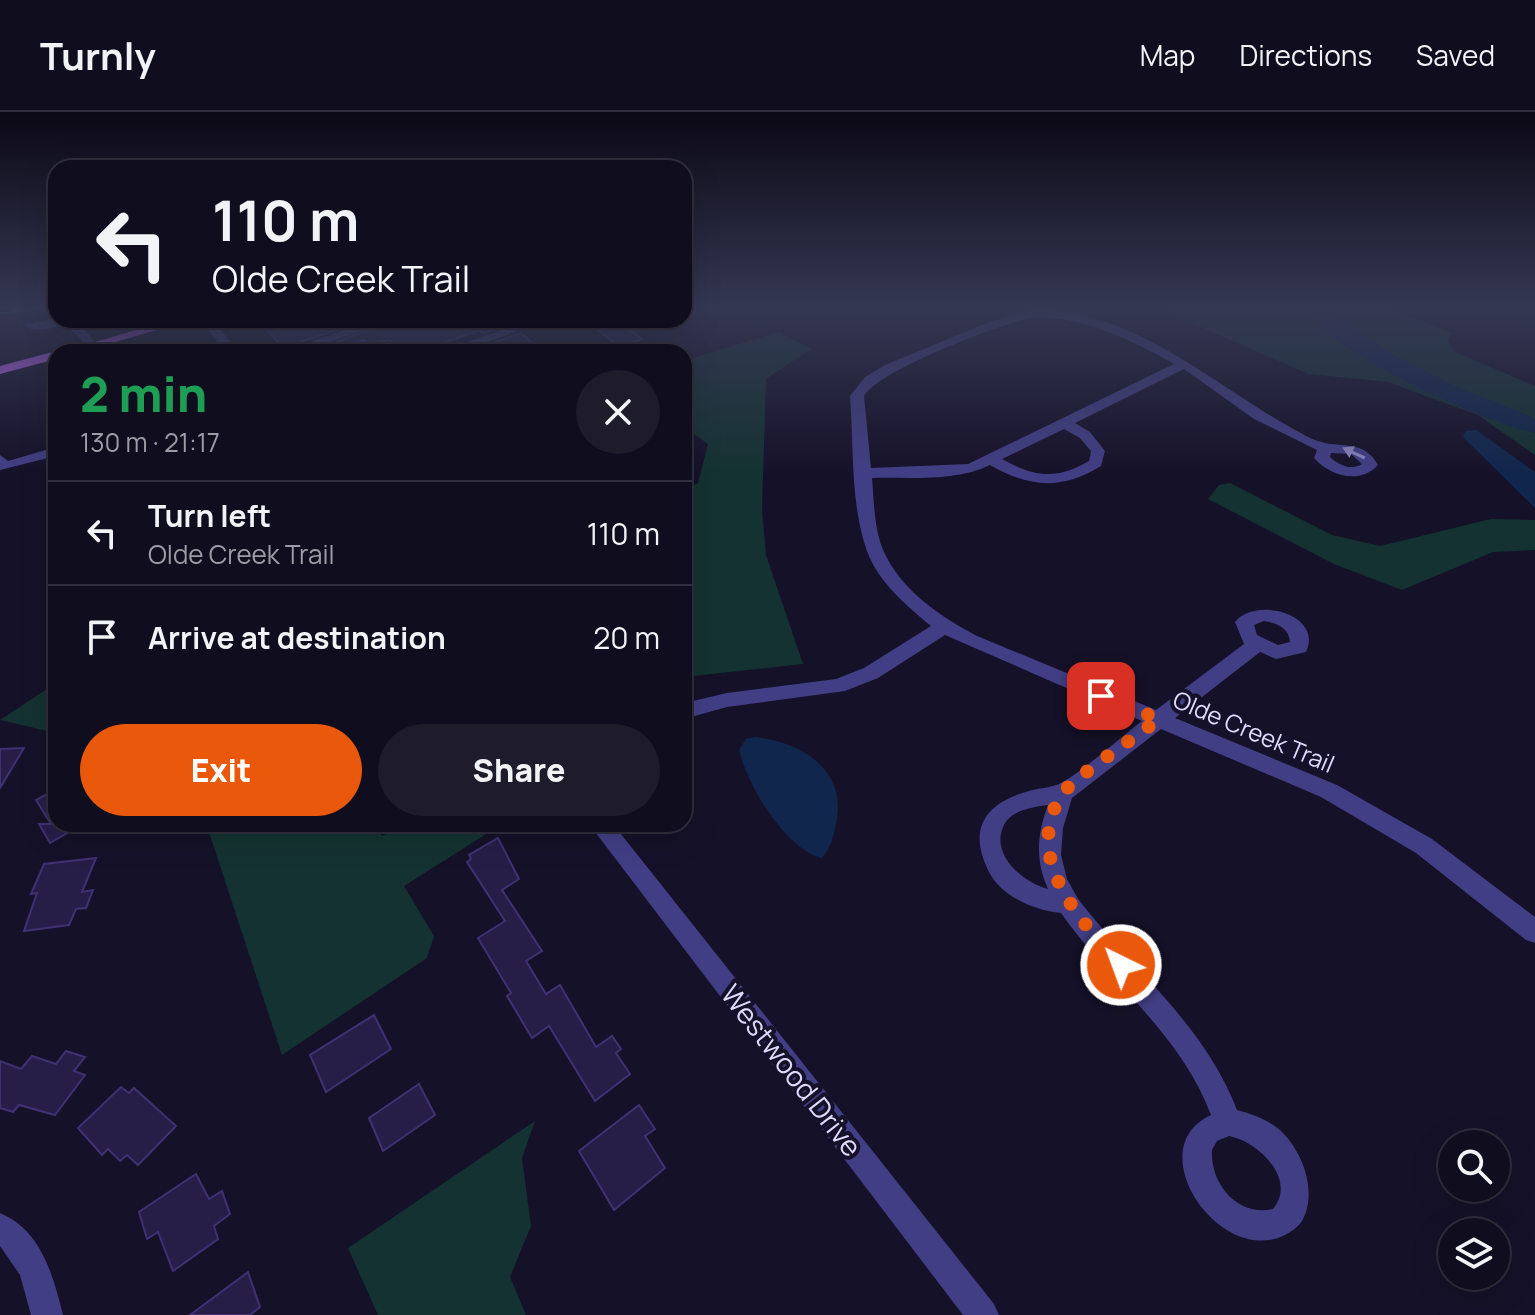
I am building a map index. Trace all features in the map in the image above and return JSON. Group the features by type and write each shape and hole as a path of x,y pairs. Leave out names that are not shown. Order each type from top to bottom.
{"main road":[{"path":"0,370 27,363"}],"street":[{"name":"Olde Creek Trail","path":"909,363 865,382 857,396 856,406 867,515 876,553 906,596 944,627 1031,668 1307,780 1359,808 1456,869 1535,932"},
{"path":"865,473 947,472 993,460 1184,364"},
{"name":"Olde Creek Trail","path":"1184,364 1207,377 1246,410 1325,448"},
{"path":"993,460 1023,478 1037,481 1082,473 1096,463 1098,451 1085,435 1066,424"},
{"path":"0,460 2,466 7,466 48,453"},
{"path":"692,709 727,700 838,686 871,673 944,627"},
{"path":"1067,903 1052,902 1012,884 992,856 990,838 995,820 1014,805 1063,793 1256,645"},
{"path":"1063,793 1051,823 1051,863 1067,903 1174,1024 1218,1092 1228,1122"},
{"name":"Westwood Drive","path":"606,832 983,1315"},
{"path":"0,1228 9,1233 40,1283 47,1315"}],"green space":[{"path":"692,363 790,363 766,379 762,509 766,555 803,664 692,676 692,486 698,483 708,444 692,433"},
{"path":"1283,363 1481,363 1535,386 1535,455 1478,415 1388,382 1308,374"},
{"path":"1230,483 1332,535 1380,546 1491,519 1535,520 1535,550 1493,552 1402,590 1334,564 1208,499 1219,485"},
{"path":"47,689 48,689 48,731 0,720"},
{"path":"206,832 379,832 382,836 390,832 489,832 404,886 434,936 427,958 282,1055 210,835"},
{"path":"535,1121 522,1158 531,1226 510,1277 526,1315 378,1315 348,1248"}],"water":[{"path":"1476,430 1535,472 1535,508 1463,437 1466,431"},
{"path":"755,737 790,745 818,762 828,774 838,805 833,838 822,858 795,843 782,830 750,781 739,750 746,739"}],"building":[{"path":"24,748 0,788 0,749"},
{"path":"48,793 48,819 36,800"},
{"path":"39,824 48,824 48,832 69,832 50,843"},
{"path":"498,838 519,879 502,890 542,951 526,961 546,994 560,985 596,1047 612,1036 621,1049 616,1053 630,1074 595,1101 549,1026 532,1038 507,996 511,993 478,938 505,921 467,862 471,859 469,855"},
{"path":"96,858 82,892 93,890 86,908 76,909 69,925 24,931 37,893 31,894 44,864"},
{"path":"374,1015 391,1049 326,1092 310,1055"},
{"path":"66,1051 85,1057 74,1071 85,1075 55,1115 19,1105 13,1112 0,1108 0,1061 21,1069 32,1056 56,1064"},
{"path":"419,1084 435,1115 383,1151 369,1118"},
{"path":"121,1087 129,1093 134,1088 176,1126 138,1165 127,1155 120,1161 108,1149 102,1155 78,1128"},
{"path":"639,1105 655,1129 645,1136 665,1168 614,1210 579,1151"},
{"path":"196,1174 209,1199 222,1191 230,1214 214,1226 218,1239 173,1271 158,1232 147,1239 139,1212"},
{"path":"248,1272 260,1307 250,1315 190,1315"}],"waterway":[{"path":"1392,363 1449,392 1535,426"}],"route":[{"path":"1101,696 1159,719 1063,793 1051,823 1051,863 1073,912 1121,965"}]}
